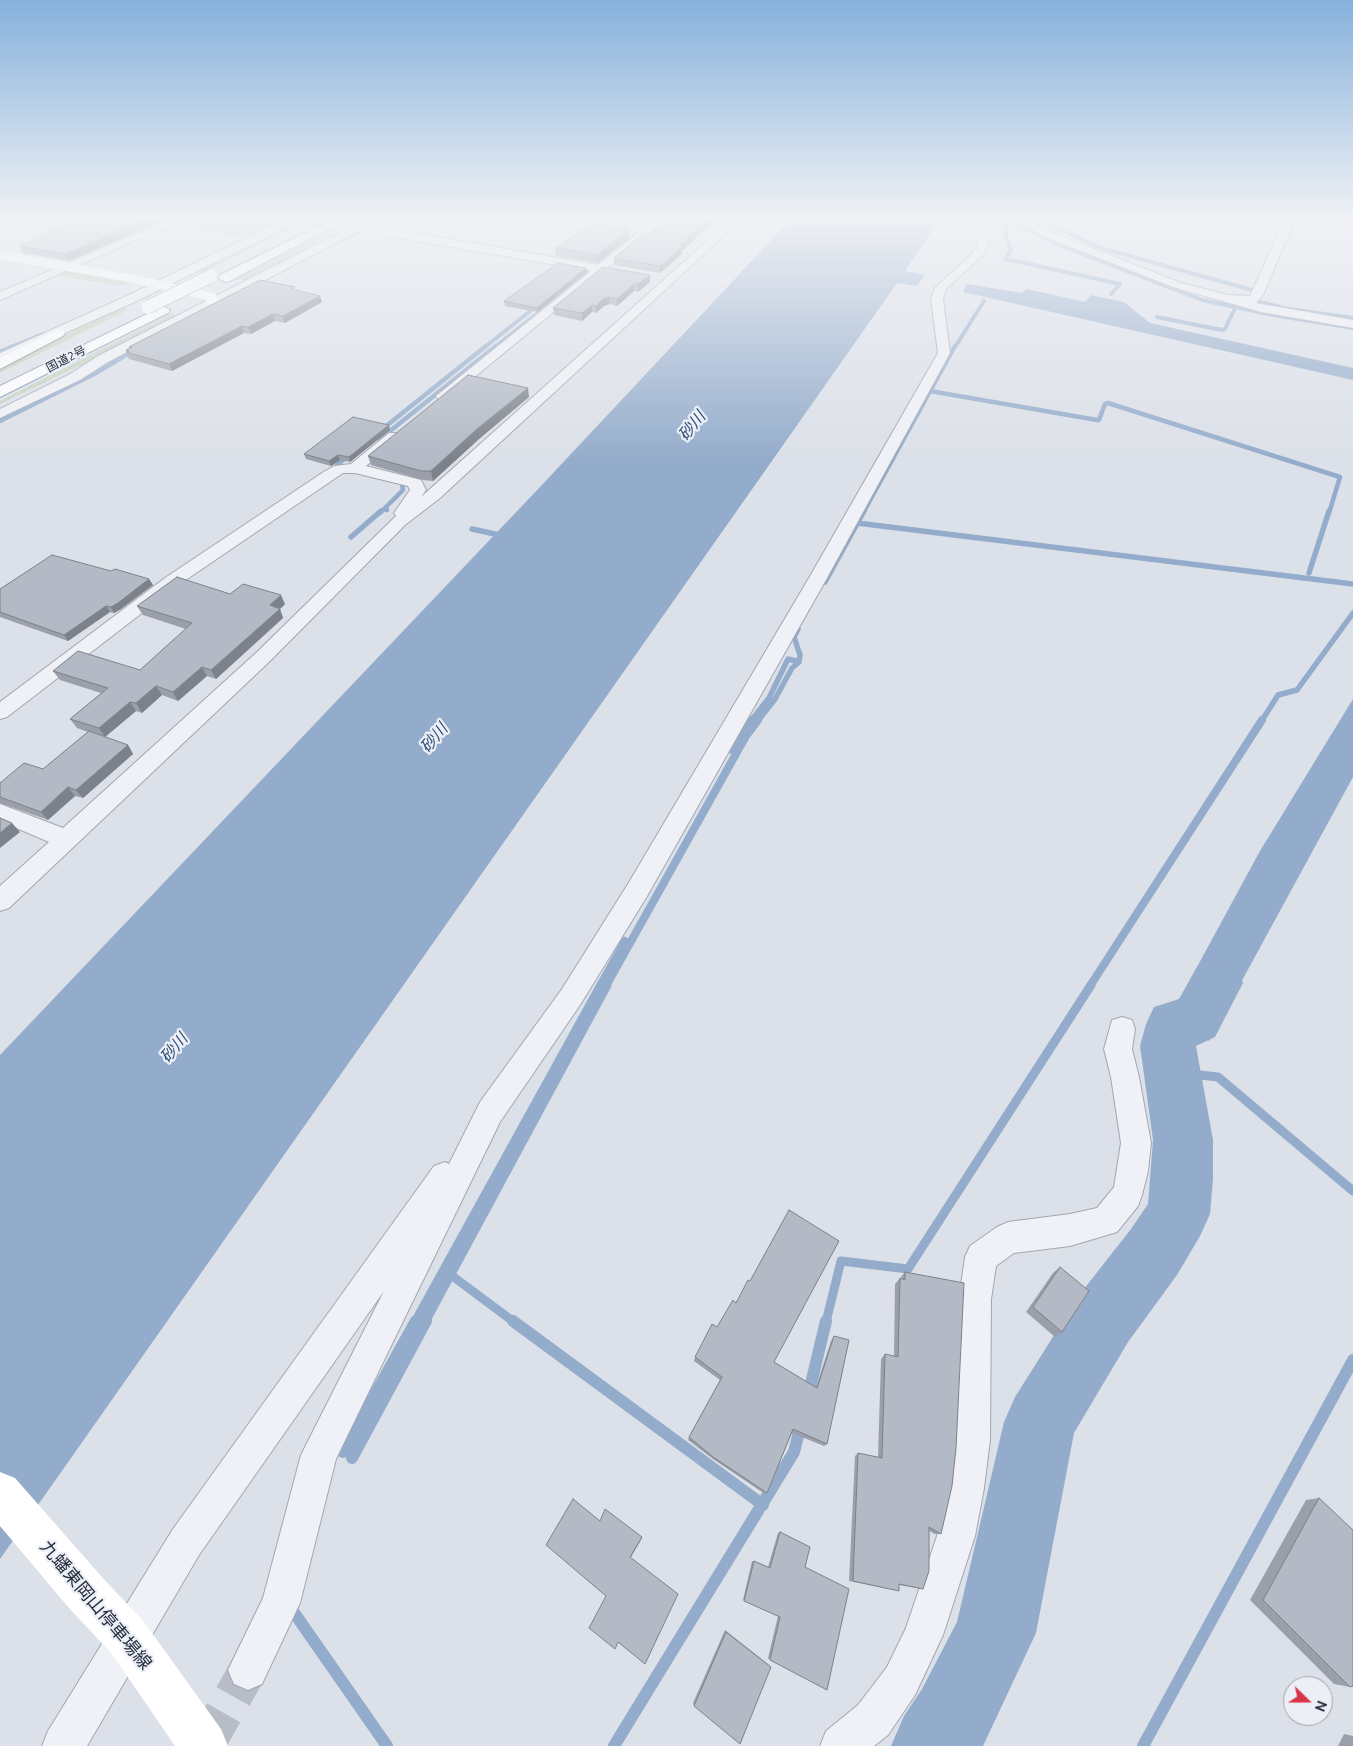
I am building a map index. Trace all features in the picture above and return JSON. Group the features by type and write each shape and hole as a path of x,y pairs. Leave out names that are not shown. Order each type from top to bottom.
{"main road":[{"name":"国道2号","path":"0,392 173,298"},
{"path":"176,298 197,302 214,301"},
{"name":"国道2号","path":"0,381 179,298"},
{"path":"0,364 58,333"},
{"path":"0,408 103,359"},
{"name":"九蟠東岡山停車場線","path":"0,1493 85,1592 128,1638 204,1746"}],"street":[{"path":"0,358 131,298"},
{"path":"0,414 75,377 103,359 219,298"},
{"path":"431,406 561,298"},
{"path":"0,901 263,658 399,522 434,495 650,298"},
{"path":"63,1746 186,1542 571,997 637,891 818,578 944,353 937,298"},
{"path":"1225,298 1261,308 1353,324"},
{"path":"1242,298 1254,300 1255,298"},
{"path":"355,468 408,424"},
{"path":"0,712 171,582 339,469 355,468 415,483 418,486 418,490 402,510 399,522"},
{"path":"0,812 66,839"},
{"path":"841,1746 873,1720 901,1681 923,1636 956,1536 966,1488 972,1440 975,1299 981,1257 1008,1238 1070,1230 1106,1221 1127,1195 1133,1171 1136,1143 1125,1077 1118,1049 1122,1029"},
{"path":"248,1670 281,1603 319,1455 490,1112"}],"green space":[{"path":"121,307 130,309 0,373 0,368"},
{"path":"172,313 180,317 0,404 0,401"}],"water":[{"name":"砂川","path":"717,298 886,298 0,1559 0,1055"},
{"path":"992,298 1069,298 1085,302 1088,298 1107,298 1124,302 1150,323 1353,368 1353,380"},
{"path":"1353,699 1353,777 1209,1041 1166,1024 1260,851"}],"building":[{"path":"224,298 315,298 283,316 273,314 248,327 242,326 169,364 126,352 129,351 126,350 132,347 129,347"},
{"path":"508,298 549,298 537,308 504,301"},
{"path":"565,298 605,298 596,306 592,305 582,313 553,308"},
{"path":"468,375 528,388 477,429 431,471 421,471 368,456"},
{"path":"353,417 389,425 349,457 338,455 329,461 304,454"},
{"path":"52,555 111,571 115,569 149,579 118,603 111,607 106,606 64,635 0,612 0,589"},
{"path":"177,577 230,594 243,584 281,595 270,605 280,609 211,670 202,667 173,692 156,686 136,703 130,702 99,728 70,719 108,688 53,671 78,651 140,670 192,623 137,606"},
{"path":"89,731 128,745 76,790 68,787 41,812 0,797 0,783 24,763 43,769"},
{"path":"0,818 12,823 0,833"},
{"path":"789,1210 839,1241 774,1362 817,1388 834,1336 849,1340 827,1444 793,1429 767,1493 713,1457 689,1437 722,1377 695,1357 712,1324 717,1327 733,1300 736,1303"},
{"path":"1060,1267 1089,1291 1062,1332 1033,1307"},
{"path":"905,1272 964,1283 956,1448 952,1486 941,1534 929,1527 929,1571 923,1589 899,1584 899,1591 853,1581 858,1453 882,1458 885,1354 898,1357 900,1278 905,1280"},
{"path":"1319,1498 1353,1530 1353,1686 1350,1687 1263,1600"},
{"path":"573,1499 600,1521 605,1509 642,1537 630,1557 678,1594 645,1664 618,1642 615,1649 589,1628 606,1596 546,1545"},
{"path":"780,1532 810,1547 805,1567 849,1589 827,1690 770,1660 780,1617 744,1601 754,1561 770,1568"},
{"path":"726,1632 771,1667 740,1744 694,1706"}],"waterway":[{"path":"495,347 556,298"},
{"path":"1198,298 1235,307"},
{"path":"955,347 984,301"},
{"path":"1259,302 1289,309 1353,318"},
{"path":"485,347 539,304"},
{"path":"1157,317 1222,330 1225,329 1235,307"},
{"path":"1235,307 1353,328"},
{"path":"11,347 43,334"},
{"path":"0,352 14,346"},
{"path":"380,431 486,346"},
{"path":"380,439 496,346"},
{"path":"930,391 955,346"},
{"path":"0,421 96,373 136,349"},
{"path":"863,513 930,391"},
{"path":"930,391 1097,420 1099,420 1105,404 1108,403 1340,477 1329,513"},
{"path":"337,465 349,455"},
{"path":"384,509 403,490 402,483"},
{"path":"380,513 384,509"},
{"path":"351,537 381,511"},
{"path":"857,523 864,511"},
{"path":"1309,573 1329,511"},
{"path":"825,582 857,523"},
{"path":"857,523 1353,584"},
{"path":"472,529 504,536"},
{"path":"1261,722 1278,695 1297,690 1353,613"},
{"path":"798,629 794,637 800,655 799,662"},
{"path":"750,722 769,698 788,659 799,662"},
{"path":"757,722 775,699 792,668 799,662"},
{"path":"732,750 751,720"},
{"path":"606,986 746,736 758,720"},
{"path":"1090,986 1262,720"},
{"path":"600,986 625,941"},
{"path":"934,1746 952,1719 995,1633 1040,1422 1104,1318 1154,1252 1178,1214 1182,1179 1183,1140 1168,1046 1174,1024 1196,1020 1216,983"},
{"path":"415,1322 601,985"},
{"path":"425,1322 607,985"},
{"path":"826,1322 841,1261 908,1269 1091,985"},
{"path":"1173,1072 1218,1077 1353,1191"},
{"path":"451,1275 514,1322"},
{"path":"343,1452 416,1321"},
{"path":"352,1458 426,1321"},
{"path":"513,1321 762,1504"},
{"path":"809,1392 826,1321"},
{"path":"1143,1746 1353,1360"},
{"path":"762,1504 794,1452 800,1428"},
{"path":"614,1746 762,1504"},
{"path":"295,1614 387,1746"}],"tunnel":[{"path":"205,1746 248,1670"}]}
